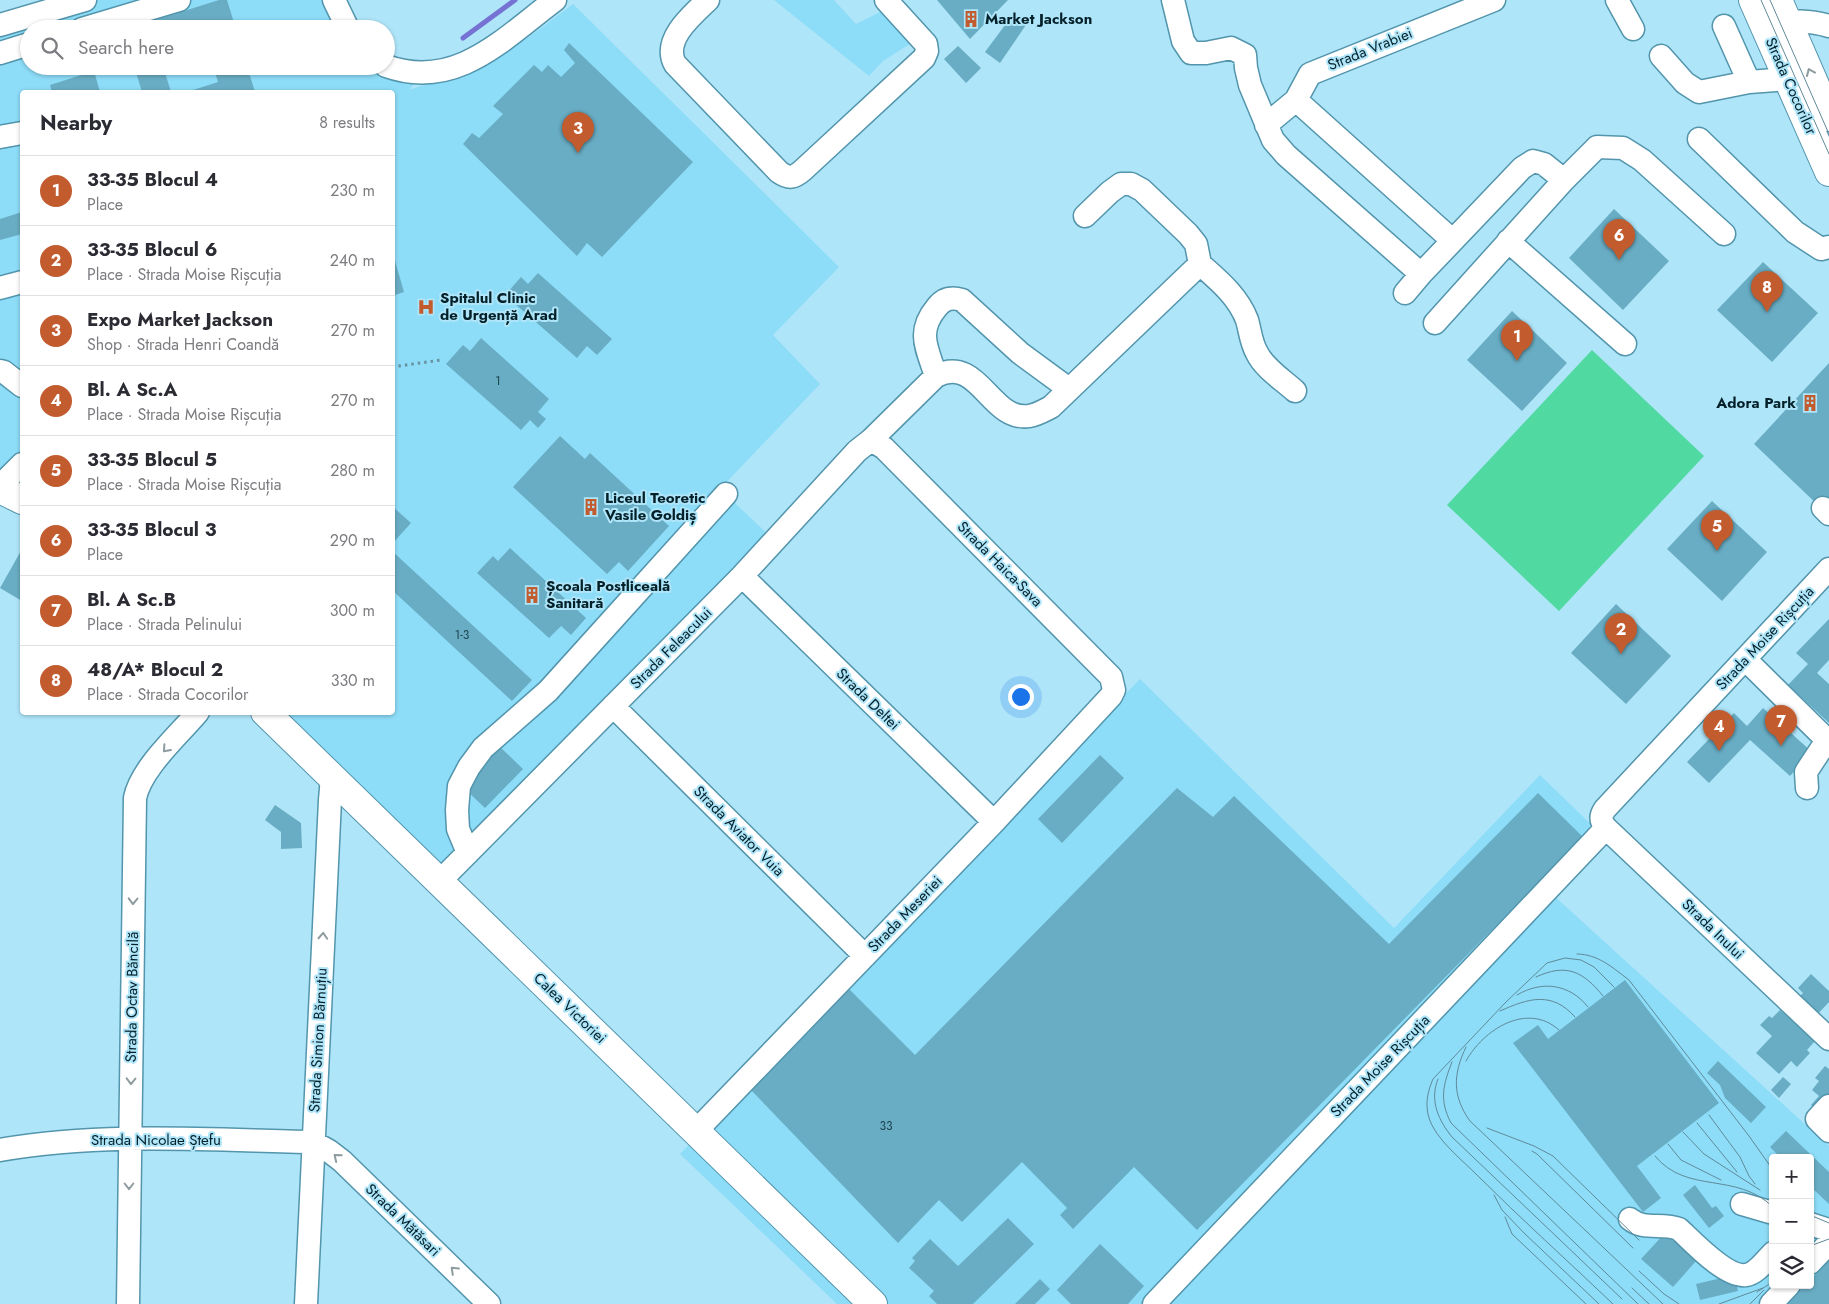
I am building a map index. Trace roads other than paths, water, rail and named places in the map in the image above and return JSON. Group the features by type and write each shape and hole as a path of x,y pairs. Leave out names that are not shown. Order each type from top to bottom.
{"main road":[{"name":"Strada Cocorilor","path":"1771,11 1788,79 1829,172"},
{"name":"Strada Cocorilor","path":"1771,11 1829,117"},
{"path":"0,487 20,499"},
{"name":"Calea Victoriei","path":"269,715 873,1304"}],"street":[{"path":"0,25 30,8 85,0"},
{"path":"98,20 117,9 179,0"},
{"path":"334,0 344,20"},
{"path":"395,69 422,74 472,60 491,50 554,0"},
{"path":"708,0 689,18 678,34 671,47 670,57 674,64 779,172 793,178 924,58 927,51 926,44 886,0"},
{"path":"1173,0 1183,40 1191,53 1206,53 1231,48 1245,55 1250,85 1273,140 1286,155 1421,274"},
{"name":"Strada Vrabiei","path":"1266,125 1296,100 1310,74 1494,0"},
{"path":"1617,0 1633,29"},
{"path":"1771,11 1829,26"},
{"path":"1724,26 1749,82"},
{"path":"0,53 20,47"},
{"path":"1661,56 1685,83 1700,92 1749,82 1788,79"},
{"path":"1296,100 1452,240"},
{"path":"0,137 20,133"},
{"path":"1699,139 1795,232 1821,249 1829,247"},
{"path":"1435,323 1564,180 1597,147 1623,148 1642,160 1724,234"},
{"path":"1405,293 1452,240 1522,168 1533,161 1544,164 1564,180"},
{"path":"1086,216 1110,192 1121,184 1131,184 1142,190 1196,244 1200,264 1237,301 1246,318 1257,354 1265,365 1295,391"},
{"path":"1508,241 1625,344"},
{"path":"1069,389 1020,353 962,300 947,299 929,317 925,327 925,338 936,376 946,371 961,371 1007,411 1016,415 1029,416 1051,407 1200,264"},
{"path":"0,288 20,283"},
{"path":"0,372 4,372 20,384"},
{"name":"Strada Feleacului","path":"440,882 742,576 857,451 871,440 936,376"},
{"name":"Strada Haica-Sava","path":"871,440 884,448 1111,677 1114,690 1111,696"},
{"path":"0,487 20,466"},
{"path":"468,853 458,829 457,810 460,786 469,767 483,748 548,691 726,494"},
{"name":"Strada Moise Rișcuția","path":"1154,1304 1603,823 1605,809 1829,569"},
{"name":"Strada Deltei","path":"742,576 994,822"},
{"path":"1746,660 1828,741 1806,772 1808,788"},
{"name":"Strada Meseriei","path":"696,1131 994,822 1111,696"},
{"name":"Strada Aviator Vuia","path":"613,706 865,956"},
{"name":"Strada Octav Băncilă","path":"128,1304 136,789 147,769 195,715"},
{"name":"Strada Simion Bărnuțiu","path":"306,1304 332,777"},
{"name":"Strada Inului","path":"1603,823 1829,1039"},
{"path":"1829,1106 1818,1118 1829,1131"},
{"name":"Strada Nicolae Ștefu","path":"0,1150 74,1141 130,1138 313,1142"},
{"name":"Strada Mătăsari","path":"313,1142 330,1151 342,1161 489,1304"},
{"path":"1742,1204 1769,1212"},
{"path":"1630,1219 1640,1226 1664,1225 1679,1228 1716,1264 1745,1276 1769,1257"},
{"path":"1814,1225 1829,1230"},
{"path":"1814,1259 1829,1244"},
{"path":"1771,1304 1785,1289"}],"waterway":[{"path":"463,38 515,0"}],"tram line":[{"path":"1761,0 1829,154"},
{"path":"1770,0 1829,134"},
{"path":"1577,954 1592,956 1611,966 1629,980 1769,1164"},
{"path":"1613,1304 1447,1146 1437,1134 1430,1121 1427,1103 1433,1079 1506,1002 1547,963 1565,958 1581,960 1594,967 1614,987"},
{"path":"1536,977 1556,971 1565,970 1573,972 1581,975 1596,987 1603,996"},
{"path":"1517,995 1536,987 1555,987 1573,993 1588,1007"},
{"path":"1500,1011 1530,1000 1540,999 1558,1003 1575,1017"},
{"path":"1466,1061 1483,1039 1507,1023 1533,1018 1547,1022 1559,1030"},
{"path":"1466,1047 1459,1066 1456,1085 1460,1103 1470,1121 1663,1304"},
{"path":"1452,1062 1446,1078 1444,1092 1445,1107 1451,1123 1638,1304"},
{"path":"1438,1079 1435,1087 1435,1103 1439,1117 1452,1137 1622,1299"},
{"path":"1709,1115 1740,1157 1755,1184"},
{"path":"1697,1123 1737,1172"},
{"path":"1487,1128 1534,1146 1553,1156 1639,1240"},
{"path":"1683,1132 1704,1154 1760,1190"},
{"path":"1668,1144 1681,1160 1721,1180"},
{"path":"1532,1151 1633,1248"},
{"path":"1655,1156 1668,1168 1682,1175 1697,1180 1743,1189 1759,1196 1769,1204"},
{"path":"1494,1195 1502,1210 1523,1232 1599,1304"},
{"path":"1505,1217 1512,1234 1586,1304"},
{"path":"1814,1217 1829,1223"},
{"path":"1814,1245 1829,1239"},
{"path":"1639,1271 1664,1294 1679,1304"},
{"path":"1757,1292 1769,1284"},
{"path":"1632,1288 1649,1304"},
{"path":"1719,1304 1763,1288"},
{"path":"1750,1304 1764,1290"}],"place":[{"name":"Market Jackson","path":"971,19"},
{"name":"Expo Market Jackson","path":"578,153"},
{"name":"33-35 Blocul 3","path":"1619,260"},
{"name":"Spitalul Clinic de Urgență Arad","path":"426,307"},
{"name":"48/A* Blocul 2","path":"1767,312"},
{"name":"33-35 Blocul 4","path":"1517,361"},
{"name":"Adora Park","path":"1810,403"},
{"name":"Liceul Teoretic Vasile Goldiș","path":"591,507"},
{"name":"33-35 Blocul 5","path":"1717,551"},
{"name":"Școala Postliceală Sanitară","path":"532,595"},
{"name":"33-35 Blocul 6","path":"1621,654"},
{"name":"Bl. A Sc.B","path":"1781,746"},
{"name":"Bl. A Sc.A","path":"1719,751"}]}
